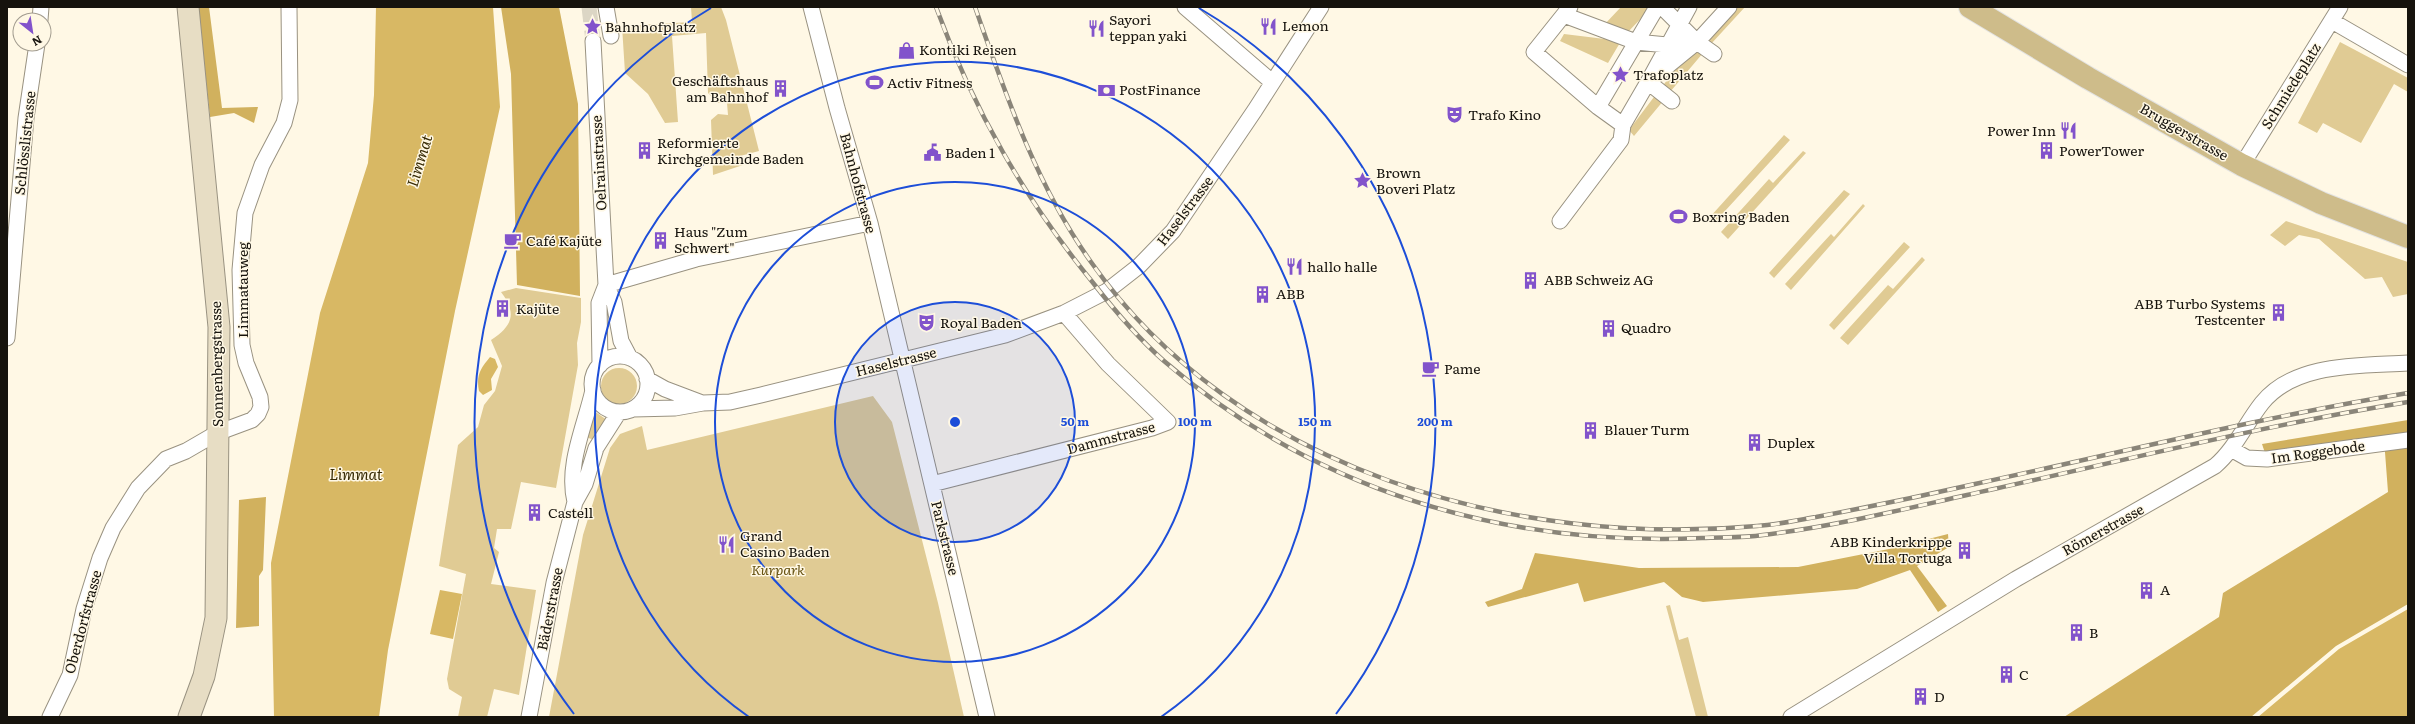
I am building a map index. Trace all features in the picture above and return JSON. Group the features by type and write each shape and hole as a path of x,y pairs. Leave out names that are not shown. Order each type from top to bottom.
{"main road":[{"name":"Sonnenbergstrasse","path":"188,7 219,327 216,618 204,676 192,716"},
{"name":"Bruggerstrasse","path":"1970,7 2088,78 2242,165 2321,203 2408,237"}],"street":[{"name":"Limmatauweg","path":"217,433 252,420 258,414 261,407 260,397 246,363 242,344 240,270 245,213 262,165 284,123 290,100 289,7"},
{"path":"606,7 611,36"},
{"name":"Bahnhofstrasse","path":"811,7 836,108 870,223 901,360"},
{"path":"1185,7 1272,82"},
{"name":"Haselstrasse","path":"626,410 675,408 703,403 743,400 1005,335 1064,314 1116,284 1162,243 1208,182 1321,7"},
{"path":"1598,107 1657,7"},
{"path":"1662,7 1697,42 1714,54"},
{"path":"1560,221 1621,140 1623,125 1689,7"},
{"path":"1648,82 1697,42 1729,7"},
{"name":"Schmiedeplatz","path":"2242,165 2340,7"},
{"path":"1623,125 1598,107 1534,52 1567,11 1591,27 1636,42 1667,46 1697,42"},
{"path":"2332,21 2408,65"},
{"name":"Oelrainstrasse","path":"593,41 606,285 614,302 622,346 630,358"},
{"name":"Schlösslistrasse","path":"7,338 26,118 36,52"},
{"path":"1648,82 1672,101"},
{"path":"606,285 696,259 870,223"},
{"name":"Oelrainstrasse","path":"600,365 599,302 606,285"},
{"name":"Dammstrasse","path":"932,484 1152,428 1168,422 1108,364 1064,314"},
{"path":"614,357 630,358 644,370 648,379 645,396 626,410 602,406 593,390 592,381 600,365 614,357"},
{"name":"Parkstrasse","path":"901,360 987,717"},
{"name":"Römerstrasse","path":"1792,717 2016,579 2208,471 2220,462 2231,449 2263,402 2287,383 2330,369 2408,363"},
{"name":"Haselstrasse","path":"648,379 665,390 703,403"},
{"name":"Bäderstrasse","path":"575,502 571,486 579,441 593,390"},
{"name":"Bäderstrasse","path":"529,717 554,583 575,502 586,484 596,448 626,410"},
{"name":"Oberdorfstrasse","path":"50,717 70,675 84,609 100,558 114,528 138,488 166,459 186,452 217,433"},
{"name":"Im Roggebode","path":"2231,449 2247,458 2267,459 2408,440"}],"green space":[{"path":"691,7 721,7 726,20 759,151 740,156 743,165 713,175 711,120 718,114 728,115 727,103 718,103 708,93 706,33 672,36 678,122 665,123 648,94 625,73 622,26 692,22"},
{"path":"1621,7 1652,7 1626,34 1604,25"},
{"path":"1731,7 1745,7 1711,44 1703,38"},
{"path":"1564,34 1621,41 1608,63 1560,41"},
{"path":"2340,42 2408,78 2408,92 2394,84 2361,143 2323,123 2317,133 2298,123"},
{"path":"1692,48 1703,53 1670,92 1661,88"},
{"path":"1657,93 1664,100 1634,136 1629,130"},
{"path":"1784,135 1790,140 1714,223 1709,218"},
{"path":"1803,151 1806,153 1728,239 1721,232 1769,179 1773,183"},
{"path":"1844,190 1850,194 1774,278 1769,273"},
{"path":"1863,204 1865,206 1791,290 1785,284 1831,234 1834,237"},
{"path":"2286,221 2408,262 2408,294 2393,297 2382,277 2365,279 2319,239 2299,235 2285,246 2270,235"},
{"path":"1904,242 1910,247 1834,330 1829,325"},
{"path":"1922,257 1925,260 1848,345 1840,338 1888,285 1893,289"},
{"path":"516,288 581,298 581,322 577,343 578,365 556,488 521,482 511,529 497,529 494,548 499,552 491,584 536,590 519,695 494,689 487,717 458,717 462,697 449,689 447,679 466,574 439,566 458,445 478,427 484,405 495,391 502,366 491,340 504,330 510,319 511,313 509,306 501,292"},
{"path":"619,368 629,371 634,376 637,386 634,396 629,401 619,404 609,401 604,396 601,386 604,376 609,371"},
{"name":"Kurpark","path":"873,396 892,422 938,603 964,717 549,717 583,535 610,448 620,434 642,426 647,450"},
{"path":"594,411 607,420 594,440 586,437"},
{"path":"1670,605 1679,640 1688,637 1708,717 1696,717 1666,606"}],"shaded area":[{"path":"198,7 209,7 222,108 258,107 254,123 234,113 210,117"},
{"path":"501,7 559,7 578,104 580,296 517,285 511,74"},
{"path":"2408,420 2408,604 2336,646 2251,717 2064,717 2219,617 2223,593 2388,492 2384,439 2265,453 2262,444"},
{"path":"266,497 263,570 259,576 259,626 236,628 239,500"},
{"path":"1948,534 1949,547 1917,566 1947,606 1938,612 1910,570 1857,589 1703,602 1682,597 1664,582 1584,602 1578,583 1488,607 1485,602 1522,589 1535,553 1639,568 1798,567 1889,549"}],"water":[{"name":"Limmat","path":"376,7 493,7 500,107 455,311 388,650 379,717 274,717 271,563 320,313 368,163 374,95"},
{"path":"490,357 495,359 498,367 491,379 492,390 483,395 479,391 478,381 481,369"},
{"path":"440,590 462,594 453,639 430,634"},
{"path":"2408,609 2408,717 2258,717 2339,649"}],"tunnel":[{"path":"589,7 593,41"}],"railway":[{"path":"936,7 951,45 984,118 1023,186 1069,252 1127,324 1145,343 1164,361 1222,406 1284,445 1349,477 1416,502 1485,520 1556,532 1629,538 1748,537 1789,532 1865,518 2297,422 2408,402"},
{"path":"975,7 998,73 1024,139 1054,202 1071,233 1091,262 1152,334 1222,394 1302,443 1388,480 1478,507 1571,523 1665,530 1772,525 1915,497 2245,424 2408,393"}],"place":[{"name":"Lemon","path":"1269,26"},
{"name":"Bahnhofplatz","path":"592,27"},
{"name":"Sayori teppan yaki","path":"1096,28"},
{"name":"Kontiki Reisen","path":"906,50"},
{"name":"Trafoplatz","path":"1620,75"},
{"name":"Activ Fitness","path":"874,83"},
{"name":"Geschäftshaus am Bahnhof","path":"781,89"},
{"name":"PostFinance","path":"1106,90"},
{"name":"Trafo Kino","path":"1455,115"},
{"name":"Power Inn","path":"2069,131"},
{"name":"Reformierte Kirchgemeinde Baden","path":"644,151"},
{"name":"PowerTower","path":"2046,151"},
{"name":"Baden 1","path":"932,153"},
{"name":"Brown Boveri Platz","path":"1363,181"},
{"name":"Boxring Baden","path":"1679,217"},
{"name":"Haus \"Zum Schwert\"","path":"661,240"},
{"name":"Café Kajüte","path":"513,241"},
{"name":"hallo halle","path":"1294,267"},
{"name":"ABB Schweiz AG","path":"1531,280"},
{"name":"ABB","path":"1263,294"},
{"name":"Kajüte","path":"503,309"},
{"name":"ABB Turbo Systems Testcenter","path":"2278,312"},
{"name":"Royal Baden","path":"927,323"},
{"name":"Quadro","path":"1608,328"},
{"name":"Pame","path":"1431,369"},
{"name":"Blauer Turm","path":"1591,430"},
{"name":"Duplex","path":"1754,443"},
{"name":"Castell","path":"535,513"},
{"name":"Grand Casino Baden","path":"727,544"},
{"name":"ABB Kinderkrippe Villa Tortuga","path":"1965,550"},
{"name":"A","path":"2147,590"},
{"name":"B","path":"2076,633"},
{"name":"C","path":"2006,675"},
{"name":"D","path":"1921,697"}]}
